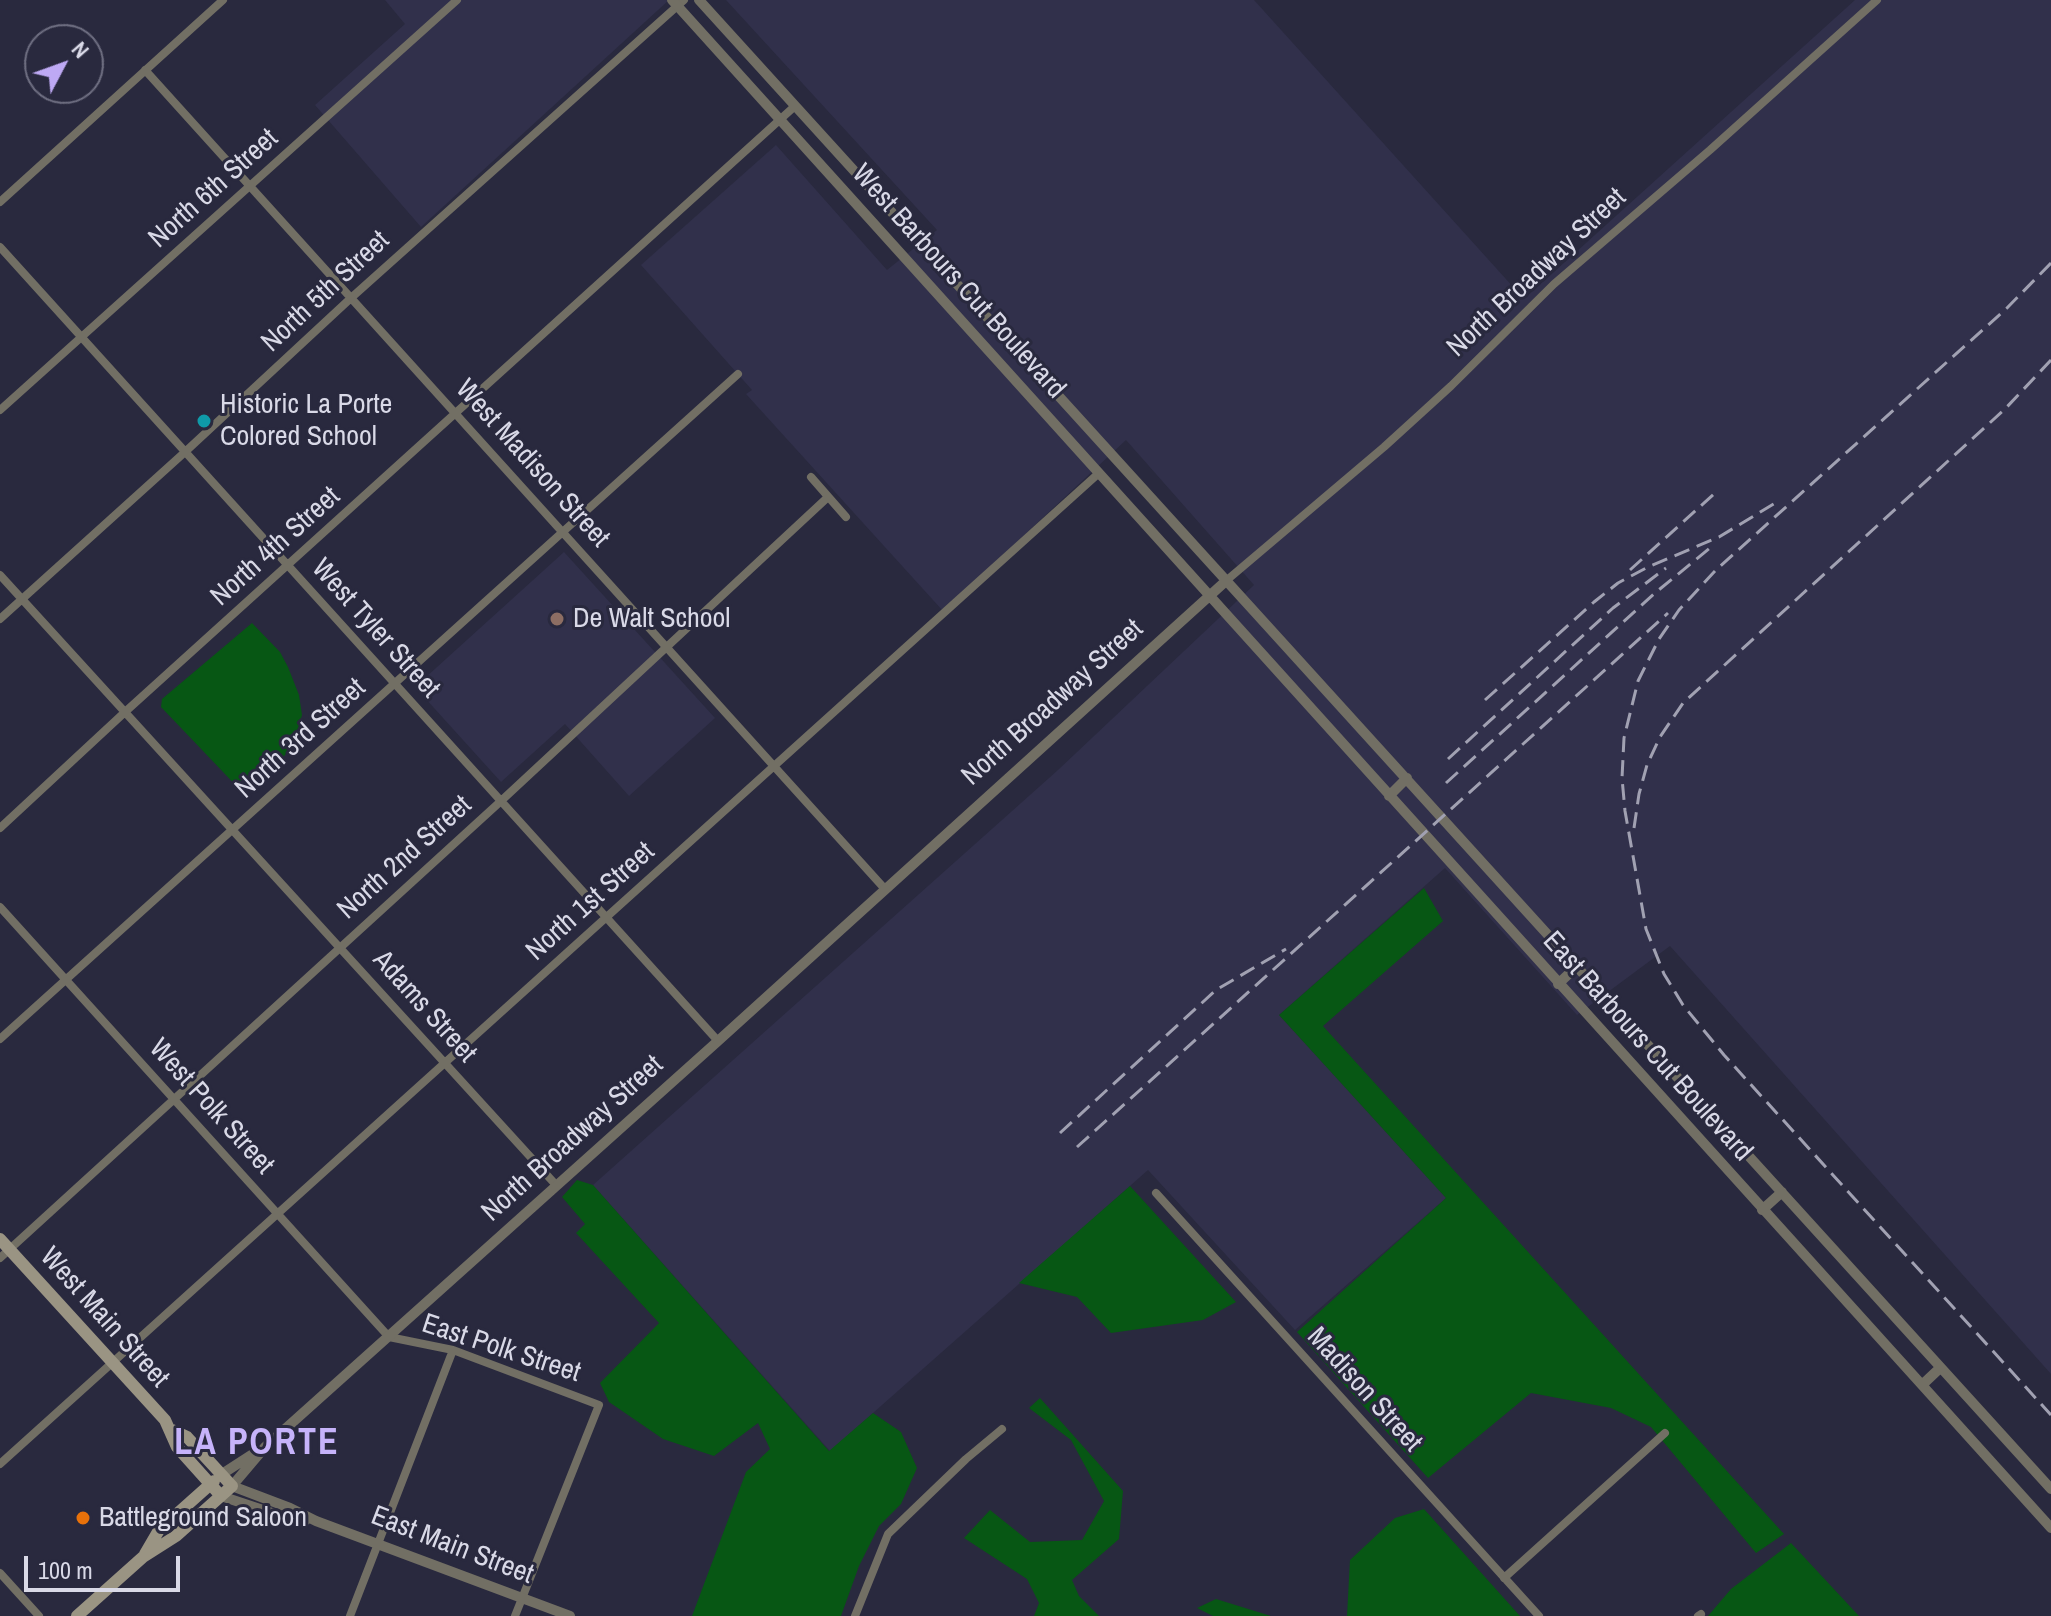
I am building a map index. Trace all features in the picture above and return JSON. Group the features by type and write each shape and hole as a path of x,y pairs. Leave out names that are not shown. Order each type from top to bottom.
{"main road":[{"name":"West Main Street","path":"0,1239 5,1254 112,1363 172,1430 187,1437 232,1486"},
{"name":"West Main Street","path":"172,1430 177,1447 221,1496"},
{"path":"143,1557 159,1530 222,1474"},
{"path":"77,1616 143,1557 176,1536 232,1486"}],"street":[{"path":"0,202 223,0"},
{"name":"North 6th Street","path":"0,410 457,0"},
{"name":"West Barbours Cut Boulevard","path":"699,0 1227,580"},
{"name":"North Broadway Street","path":"232,1486 265,1447 1209,596 1384,447 1554,284 1877,0"},
{"name":"West Barbours Cut Boulevard","path":"678,2 780,121 1209,596"},
{"name":"North 5th Street","path":"0,619 678,2"},
{"name":"West Madison Street","path":"145,70 884,888"},
{"name":"North 4th Street","path":"0,828 795,106"},
{"path":"889,242 905,228"},
{"name":"West Tyler Street","path":"0,247 718,1041"},
{"path":"956,317 974,303"},
{"name":"North 3rd Street","path":"0,1039 738,374"},
{"name":"North 1st Street","path":"0,1464 1099,473"},
{"path":"811,477 846,517"},
{"name":"North 2nd Street","path":"5,1254 828,497"},
{"name":"Adams Street","path":"0,575 556,1185"},
{"name":"East Barbours Cut Boulevard","path":"1227,580 2051,1489"},
{"name":"East Barbours Cut Boulevard","path":"1209,596 1762,1210 1922,1385 2047,1515 2051,1528"},
{"path":"1389,796 1407,778"},
{"name":"West Polk Street","path":"0,907 389,1337"},
{"path":"1558,984 1578,965"},
{"path":"1762,1210 1782,1192"},
{"name":"Madison Street","path":"1156,1193 1539,1616"},
{"name":"East Polk Street","path":"389,1337 453,1350 599,1405 522,1598"},
{"path":"350,1616 453,1350"},
{"path":"1922,1385 1940,1368"},
{"path":"855,1616 888,1534 1002,1429"},
{"path":"1504,1578 1665,1433"},
{"name":"North Broadway Street","path":"222,1474 265,1447"},
{"name":"East Main Street","path":"232,1486 316,1521 570,1616"},
{"name":"East Main Street","path":"221,1496 284,1517 316,1521"},
{"path":"0,1573 39,1616"},
{"path":"515,1616 522,1598"}],"shaded area":[{"path":"385,0 669,0 421,227 315,105 405,24"},
{"path":"726,0 1254,0 1524,299 1855,0 2051,0 2051,1374 1670,946 1577,1015 1445,868 1279,1015 1446,1198 1295,1330 1148,1170 830,1451 593,1185 1058,770 1254,585 1126,440 943,611 746,394 752,390 641,265 776,145 887,270 937,230"},
{"name":"De Walt School","path":"564,552 715,718 629,796 565,724 501,782 415,687"}],"green space":[{"path":"252,623 280,652 299,695 302,715 285,755 245,795 161,707 162,699"},
{"path":"1424,888 1443,921 1323,1026 1784,1534 1756,1553 1651,1427 1611,1408 1531,1393 1428,1478 1297,1332 1446,1198 1279,1015"},
{"path":"577,1180 593,1185 829,1451 873,1413 901,1432 917,1468 901,1504 879,1526 859,1566 841,1616 692,1616 746,1472 770,1449 758,1423 714,1456 663,1439 609,1402 600,1383 659,1323 576,1233 585,1224 562,1197"},
{"path":"1130,1186 1236,1302 1203,1320 1111,1333 1077,1297 1019,1283"},
{"path":"1040,1398 1123,1491 1119,1539 1072,1580 1079,1596 1099,1616 1034,1616 1039,1603 1027,1579 964,1538 990,1510 1030,1542 1082,1540 1104,1501 1071,1440 1029,1408"},
{"path":"1424,1509 1520,1616 1347,1616 1350,1560 1395,1518"},
{"path":"1791,1543 1859,1616 1708,1616 1731,1589"},
{"path":"1216,1599 1271,1616 1213,1616 1197,1608"}],"railway":[{"path":"2051,263 2007,308 1716,570 1679,610 1659,639 1638,681 1624,738 1622,778 1646,929 1664,974 1683,1005 1724,1055 2051,1415"},
{"path":"1634,828 1647,765 1660,737 1683,703 2005,409 2051,360"},
{"path":"1630,570 1715,493"},
{"path":"1485,700 1618,583 1719,537 1777,502"},
{"path":"1446,783 1655,593 1710,548"},
{"path":"1448,759 1613,608 1666,568"},
{"path":"1077,1147 1668,613"},
{"path":"1060,1133 1216,990 1286,949"}],"place":[{"name":"Historic La Porte Colored School","path":"204,421"},
{"name":"De Walt School","path":"557,619"},
{"name":"Battleground Saloon","path":"83,1518"}],"district":[{"name":"LA PORTE","path":"257,1444"}]}
